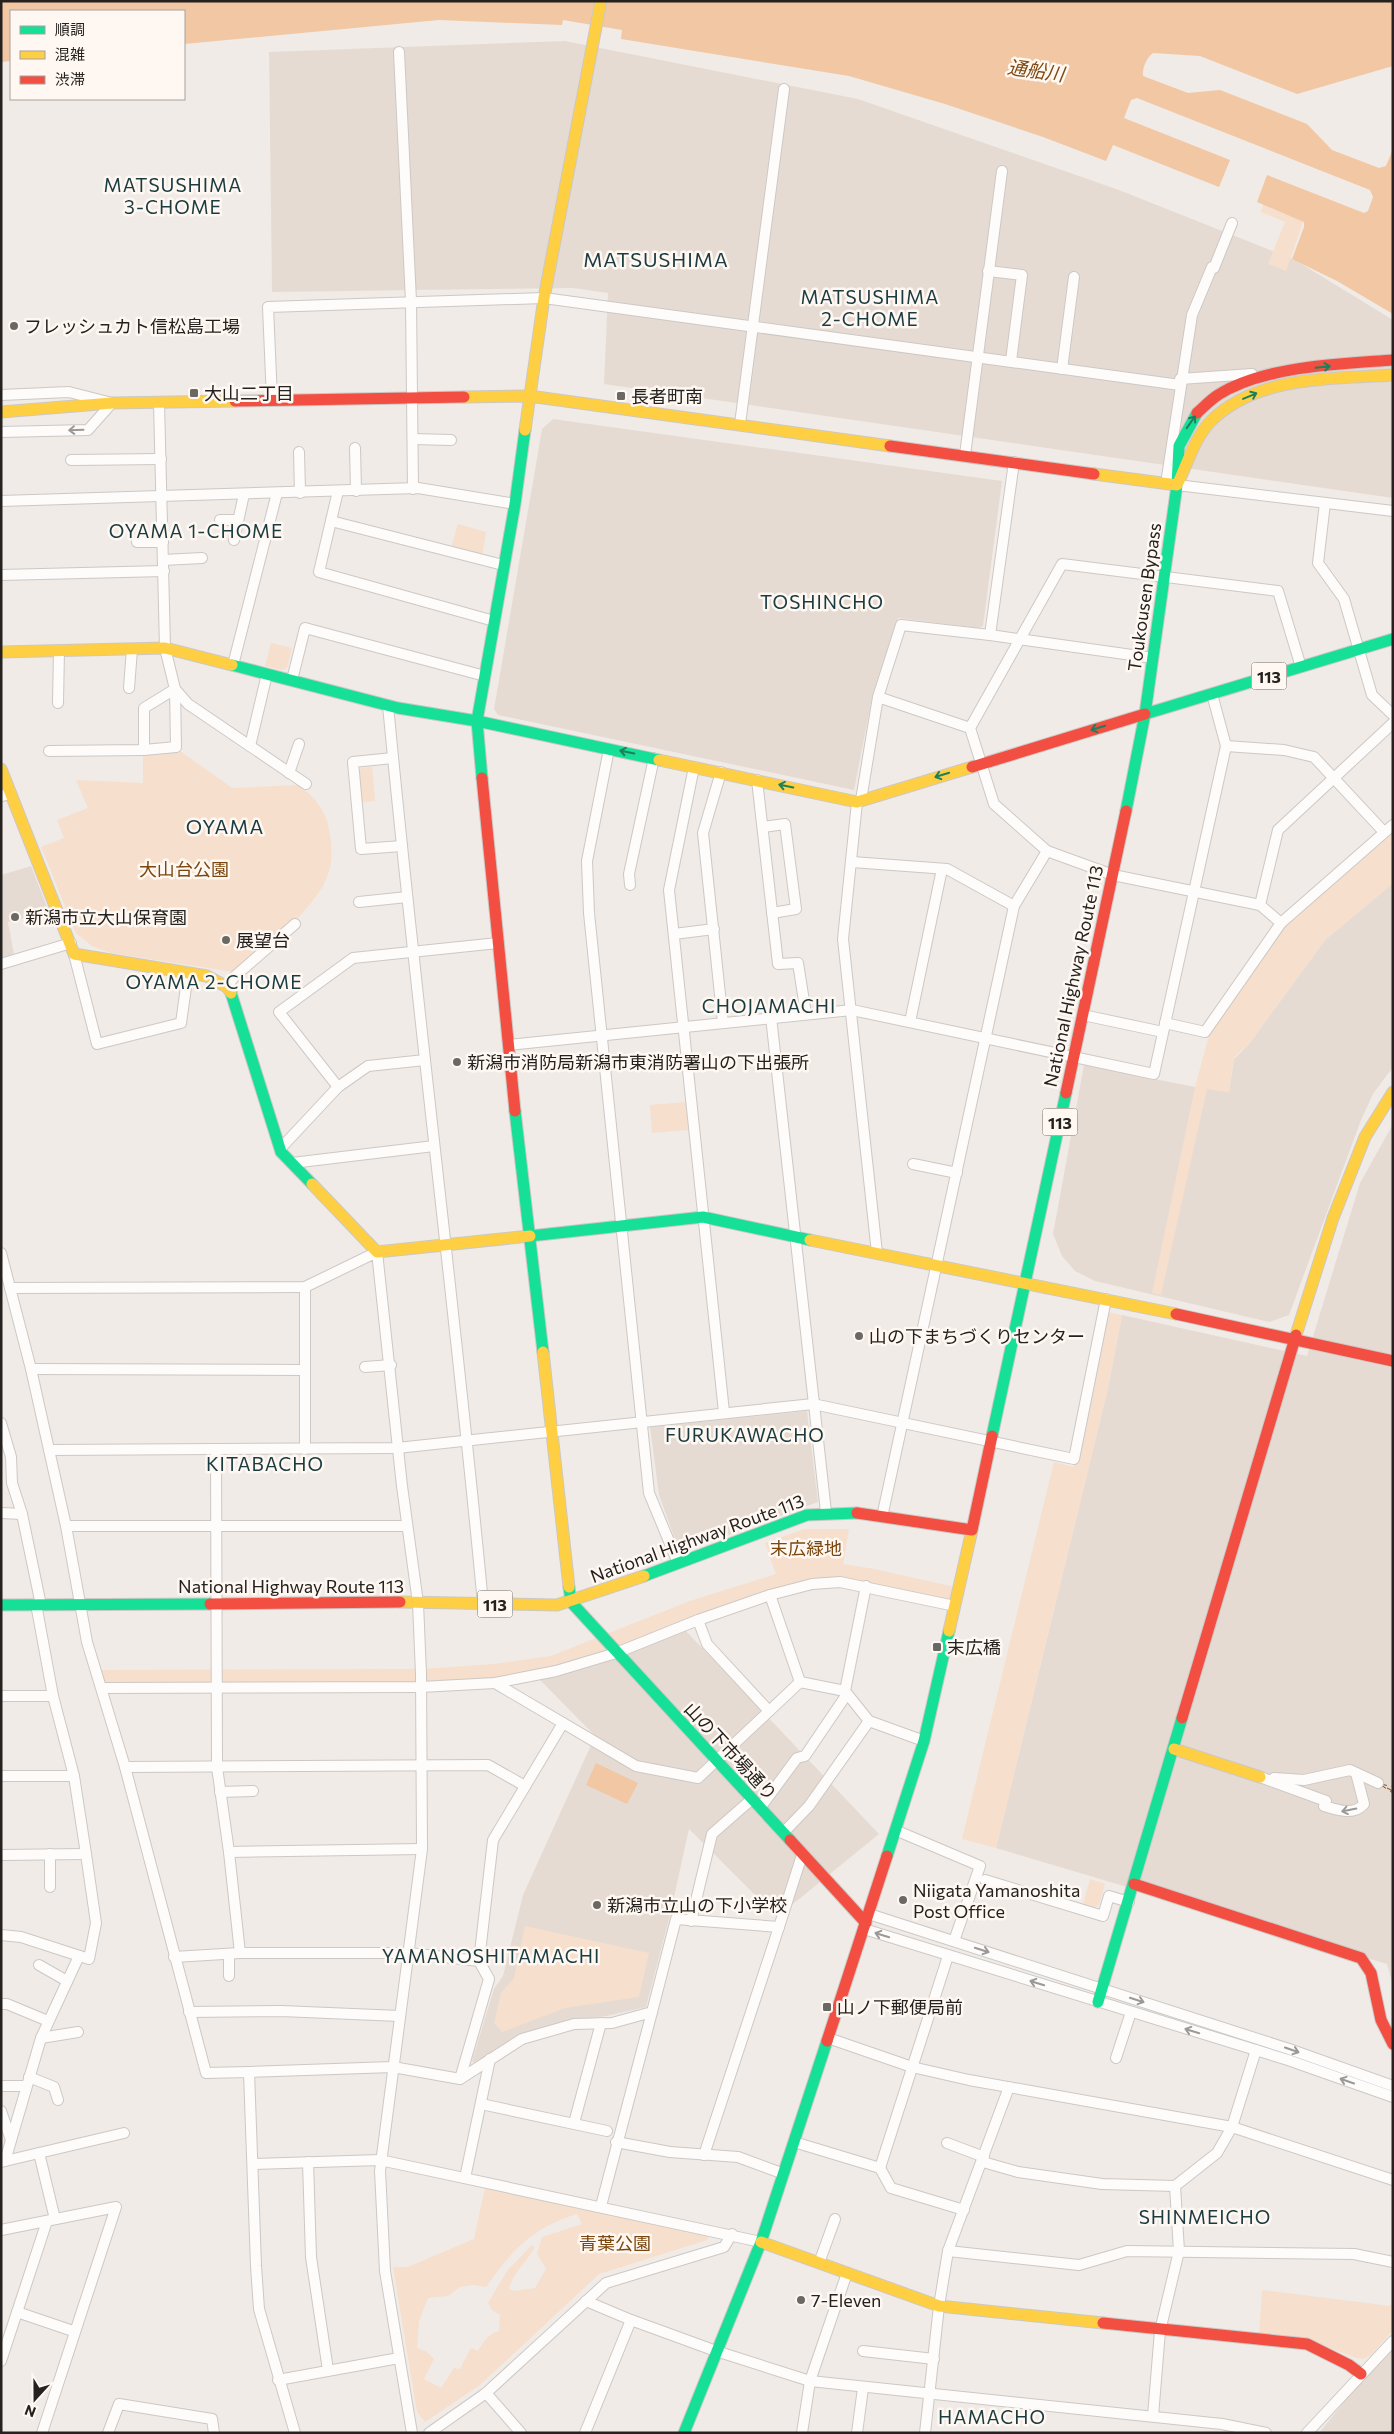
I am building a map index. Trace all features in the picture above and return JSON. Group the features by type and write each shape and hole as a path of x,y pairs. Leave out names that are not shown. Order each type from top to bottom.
{"main road":[{"path":"571,1602 508,1045 477,721 515,504 544,298 601,1"},
{"name":"Toukousen Bypass","path":"1144,714 1177,485 1176,453 1181,438 1194,417 1218,394 1235,385 1274,373 1393,360"},
{"name":"Toukousen Bypass","path":"1177,485 1201,435 1212,421 1240,400 1277,387 1393,374"},
{"path":"1,412 112,402 529,396 1177,485"},
{"name":"113","path":"1144,714 1393,639"},
{"path":"1,652 165,648 388,705 477,721 859,801 1144,714"},
{"name":"National Highway Route 113","path":"1,1604 418,1603 557,1605 571,1602 806,1515 826,1512 882,1517 972,1530 1113,875 1144,714"},
{"path":"1,769 6,795 72,948 207,976 227,988 234,999 280,1149 377,1252 622,1224 703,1217 1024,1284 1106,1299 1393,1361"},
{"path":"1098,2002 1332,1218 1366,1137 1393,1092"},
{"path":"684,2433 762,2242 867,1922 924,1741 972,1530"},
{"name":"山の下市場通り","path":"571,1602 802,1855 867,1922"},
{"path":"1174,1749 1260,1777"},
{"path":"1134,1884 1361,1958 1371,1973 1381,2020 1393,2044"},
{"path":"762,2242 939,2306 1160,2331 1307,2344 1349,2365 1361,2374"}],"street":[{"path":"399,52 411,301 413,489"},
{"path":"740,424 784,89"},
{"path":"965,455 976,356 1002,171"},
{"path":"1232,223 1192,315 1166,477 1177,485 1393,511"},
{"path":"988,271 1022,276 1011,362"},
{"path":"1062,369 1074,277"},
{"path":"272,400 268,307 411,301 544,298 1062,369 1180,382 1274,373"},
{"path":"1,395 69,392 112,402 88,430 1,432"},
{"path":"49,751 144,750 176,747 175,689 165,648 159,402"},
{"path":"413,440 451,440"},
{"path":"355,448 356,491"},
{"path":"299,452 300,492"},
{"path":"71,460 161,459"},
{"path":"990,635 1014,462"},
{"path":"1,502 413,489 515,504"},
{"path":"338,492 319,572 494,621"},
{"path":"234,665 277,493"},
{"path":"234,540 244,494"},
{"path":"1324,503 1318,563 1344,599 1372,696 1393,715"},
{"path":"220,520 238,520"},
{"path":"331,521 504,566"},
{"path":"137,542 163,542"},
{"path":"1,575 163,565 202,558"},
{"path":"1281,923 1260,905 1113,875 1047,851 994,804 970,728 1062,564 1278,591 1301,667"},
{"path":"877,1253 843,939 859,801 878,697 901,625 990,635 1153,658"},
{"path":"292,680 305,628 485,676"},
{"path":"129,688 132,649"},
{"path":"58,703 59,650"},
{"path":"250,746 267,674"},
{"path":"175,689 188,704 306,784"},
{"path":"144,750 144,708 175,689"},
{"path":"508,1045 852,1010 1154,1074 1192,892 1226,746 1212,694"},
{"path":"878,697 970,728"},
{"path":"388,705 434,1146 468,1441 483,1604"},
{"path":"1260,905 1278,830 1393,723"},
{"path":"289,773 299,744"},
{"path":"1226,746 1284,750 1314,757 1384,832"},
{"path":"609,748 587,861 589,913 649,1492 678,1563"},
{"path":"393,758 353,762 361,849 402,846"},
{"path":"630,884 629,874 654,758"},
{"path":"694,767 669,890 724,1412"},
{"path":"721,772 703,833 723,1023"},
{"path":"758,780 778,964 798,963 806,1014"},
{"path":"763,828 785,824 796,909 772,912"},
{"path":"1083,1015 1164,1028 1206,1032 1281,923 1393,824"},
{"path":"882,1517 1014,906 1047,851"},
{"path":"852,862 947,869 1014,906"},
{"path":"910,1022 942,869"},
{"path":"359,902 407,897"},
{"path":"227,988 234,977 295,924"},
{"path":"674,934 714,929"},
{"path":"338,1087 279,1012 353,958 413,950 498,943"},
{"path":"1,964 72,948 97,1044 181,1023 188,973"},
{"path":"771,1017 826,1512"},
{"path":"280,1149 338,1087 368,1066 425,1060"},
{"path":"292,1163 434,1146"},
{"path":"913,1164 957,1173"},
{"path":"10,1288 305,1287 377,1252 391,1365 397,1448 418,1603 421,1686 422,1849 380,2160 384,2271 412,2433"},
{"path":"1,1253 31,1369 66,1526 87,1642 125,1767 206,2073 393,2067 460,2079 522,2039 574,2024 612,2023 652,2012"},
{"path":"305,1287 305,1449"},
{"path":"49,1450 397,1448 813,1404 1074,1459 1106,1299"},
{"path":"365,1367 391,1365"},
{"path":"31,1369 305,1370"},
{"path":"1,1423 6,1457 22,1514 53,1696 74,1776 96,1923 89,1959 20,1937 1,1935"},
{"path":"216,1450 216,1767 228,1852 234,1953 229,1976"},
{"path":"1,1514 22,1514"},
{"path":"66,1526 407,1526"},
{"path":"102,1688 421,1686 495,1683 556,1671 616,1653 698,1620 812,1584 840,1582 955,1606"},
{"path":"760,1808 797,1758 805,1756 846,1692 866,1586"},
{"path":"770,1596 800,1682"},
{"path":"698,1620 707,1644 769,1711"},
{"path":"800,1682 846,1692 869,1722 924,1741"},
{"path":"495,1683 636,1766 698,1778 800,1682"},
{"path":"1,1696 53,1696"},
{"path":"783,1833 809,1806 869,1722"},
{"path":"460,2079 489,1979 479,1961 493,1840 563,1723"},
{"path":"125,1767 488,1765 525,1786"},
{"path":"1260,1777 1304,1780 1350,1770 1378,1784"},
{"path":"1260,1777 1326,1801 1324,1806 1342,1812 1362,1807 1364,1804 1356,1773"},
{"path":"1,1776 74,1776"},
{"path":"220,1792 253,1791"},
{"path":"691,1920 712,1834 752,1799"},
{"path":"895,1830 980,1866 954,1941"},
{"path":"228,1852 422,1849"},
{"path":"50,1854 50,1887"},
{"path":"1,1855 86,1854"},
{"path":"704,2155 802,1855"},
{"path":"985,1880 1103,1916 1109,1896 1128,1902"},
{"path":"601,2206 616,2142 676,1919 778,1927"},
{"path":"867,1922 954,1941 1289,2049 1393,2086"},
{"path":"867,1922 948,1956 1256,2050 1393,2097"},
{"path":"174,1957 234,1953 409,1953 479,1961"},
{"path":"3,2162 41,2038 79,1956"},
{"path":"880,2168 948,1956"},
{"path":"39,1965 67,1980"},
{"path":"1,2004 7,2004 48,2021"},
{"path":"189,2012 282,2011 400,2016"},
{"path":"1116,2058 1131,2012"},
{"path":"574,2123 601,2023"},
{"path":"41,2038 78,2032"},
{"path":"828,2038 912,2067 1009,2087 1232,2127 1393,2180"},
{"path":"947,2143 983,2160 1018,2172 1102,2184 1175,2186 1217,2153 1232,2127 1256,2050"},
{"path":"465,2178 490,2059"},
{"path":"249,2072 259,2309 278,2380 295,2433"},
{"path":"1,2086 28,2082 54,2088 58,2100"},
{"path":"925,2433 939,2306 948,2251 1009,2087"},
{"path":"481,2104 607,2131"},
{"path":"1,2111 11,2140"},
{"path":"3,2162 124,2133"},
{"path":"616,2142 670,2152 738,2158 784,2174"},
{"path":"794,2142 880,2168 891,2188 964,2210"},
{"path":"1,2361 51,2220 39,2153"},
{"path":"253,2164 380,2160 732,2234 762,2242"},
{"path":"308,2162 311,2257 328,2370"},
{"path":"1152,2416 1160,2331 1178,2251 1175,2186"},
{"path":"1,2230 116,2207 73,2331 42,2433"},
{"path":"819,2263 834,2219"},
{"path":"429,2433 486,2393 606,2283 724,2247 732,2234"},
{"path":"948,2251 1079,2265 1127,2251 1354,2254 1393,2262"},
{"path":"802,2433 810,2381 847,2273"},
{"path":"586,2302 716,2351 810,2381 863,2388 1152,2416 1222,2424 1266,2433"},
{"path":"17,2312 73,2331"},
{"path":"585,2433 631,2320"},
{"path":"1306,2433 1393,2341"},
{"path":"863,2351 934,2359"},
{"path":"278,2380 399,2358"},
{"path":"857,2433 863,2388"},
{"path":"486,2393 521,2433"},
{"path":"108,2433 119,2404 212,2419 214,2433"}],"shaded area":[{"path":"565,41 858,99 1119,190 1295,260 1393,320 1393,498 604,384 608,293 573,288 272,292 269,52"},
{"path":"553,419 1002,481 983,626 979,628 898,618 873,693 854,790 498,715 494,709 542,429"},
{"name":"新潟市立大山保育園","path":"31,866 49,912 8,922 14,955 1,958 1,875"},
{"path":"1393,883 1393,1067 1373,1094 1361,1120 1289,1315 1269,1322 1095,1281 1075,1271 1062,1256 1053,1234 1084,1065 1229,1092 1234,1059 1249,1044 1325,940"},
{"path":"1393,1124 1393,1986 1387,1964 996,1848 1108,1388 1122,1315 1307,1356 1360,1183"},
{"path":"807,1411 818,1502 680,1553 659,1495 650,1427"},
{"path":"686,1631 879,1834 777,1917 689,1829 670,1915 646,2007 607,2016 572,2020 518,2035 474,2063 472,2061 494,1989 503,1976 523,1895 591,1745 624,1765 540,1680"},
{"path":"1393,2342 1393,2433 1319,2433"}],"green space":[{"path":"1263,205 1300,219 1303,222 1286,271 1268,264 1285,222 1261,212"},
{"path":"458,524 486,532 482,557 451,548"},
{"path":"271,643 292,648 287,668 282,670 265,666"},
{"name":"大山台公園","path":"180,751 232,788 298,785 310,794 320,806 329,827 331,861 329,872 321,889 312,902 287,929 259,954 234,972 111,953 92,946 76,933 41,847 64,838 57,820 88,808 76,780 143,783 143,752"},
{"path":"372,767 375,801 361,802 358,772 361,768"},
{"path":"1393,831 1393,883 1325,940 1249,1044 1234,1057 1229,1092 1207,1089 1161,1295 1152,1293 1195,1087 1210,1032 1286,922"},
{"path":"686,1102 688,1130 652,1133 650,1105"},
{"path":"1107,1312 1122,1315 1108,1388 996,1848 962,1839 1054,1462 1074,1467"},
{"name":"末広緑地","path":"804,1529 849,1529 843,1564 959,1588 955,1606 866,1586 812,1584 616,1653 495,1683 102,1688 99,1670 422,1669 494,1664 551,1656 690,1601 776,1574 765,1543"},
{"path":"1090,1879 1105,1884 1099,1905 1094,1908 1083,1905"},
{"path":"525,1926 649,1953 639,1997 565,2008 502,2032 494,2023 501,1993 514,1978"},
{"name":"青葉公園","path":"485,2188 708,2236 707,2240 599,2274 480,2385 425,2422 417,2412 393,2267 408,2267 474,2239","holes":["577,2214 582,2224 542,2237 537,2254 546,2269 535,2288 514,2291 509,2289 516,2273 535,2247 532,2245 507,2271 488,2303 492,2310 500,2315 499,2331 489,2336 478,2351 471,2348 460,2369 454,2368 441,2388 424,2379 434,2359 427,2352 417,2348 419,2321 428,2298 448,2296 460,2287 473,2285 486,2287 515,2251 536,2233 562,2219"]},
{"path":"1262,2290 1390,2306 1393,2302 1393,2330 1371,2355 1364,2359 1356,2358 1310,2340 1259,2334"}],"water":[{"name":"通船川","path":"1,1 1393,1 1393,66 1297,94 1200,56 1153,53 1144,66 1143,76 1188,93 1220,90 1307,124 1332,150 1379,168 1386,166 1393,149 1393,314 1337,281 1292,259 1304,227 1304,222 1257,202 1267,175 1364,213 1368,211 1373,197 1370,190 1137,98 1131,100 1124,118 1230,160 1219,187 1113,145 1106,161 1043,137 945,104 849,76 621,39 622,30 563,20 562,25 439,20 185,44 185,10 10,10 10,61 1,62"},
{"path":"596,1763 638,1783 627,1804 586,1785"}],"ferry route":[{"path":"1381,1784 1393,1787"},
{"path":"1381,1785 1393,1793"},
{"path":"1387,1788 1393,1791"}],"traffic: fast":[{"path":"1126,811 1145,714 1177,485 1179,446 1197,413"},
{"path":"482,778 477,721 515,504 525,430"},
{"path":"1145,714 1393,639"},
{"path":"232,665 398,708 477,721 659,760"},
{"path":"231,993 281,1152 312,1184"},
{"path":"992,1436 1066,1093"},
{"path":"515,1111 543,1352"},
{"path":"530,1236 703,1217 810,1240"},
{"path":"644,1576 807,1515 857,1513"},
{"path":"569,1587 571,1602 790,1840"},
{"path":"1,1605 210,1604"},
{"path":"887,1856 924,1741 949,1631"},
{"path":"1098,2002 1182,1718"},
{"path":"684,2433 761,2242 827,2041"}],"traffic: slow":[{"path":"525,430 544,298 601,1"},
{"path":"1179,481 1193,449 1211,421 1230,406 1251,395 1273,387 1297,382 1393,375"},
{"path":"464,397 529,396 890,446"},
{"path":"1,412 112,403 235,401"},
{"path":"1094,474 1177,485"},
{"path":"1,652 165,648 232,665"},
{"path":"659,760 857,802 972,767"},
{"path":"1,769 74,954 207,976 227,987 231,993"},
{"path":"1296,1335 1333,1218 1365,1137 1393,1092"},
{"path":"312,1184 377,1252 530,1236"},
{"path":"810,1240 1176,1314"},
{"path":"543,1352 569,1587"},
{"path":"949,1631 972,1530"},
{"path":"400,1602 557,1605 644,1576"},
{"path":"1174,1749 1260,1777"},
{"path":"761,2242 939,2306 1103,2323"}],"traffic: jam":[{"path":"1197,413 1218,395 1236,385 1279,372 1326,365 1393,360"},
{"path":"235,401 464,397"},
{"path":"890,446 1094,474"},
{"path":"972,767 1145,714"},
{"path":"482,778 515,1111"},
{"path":"1066,1093 1126,811"},
{"path":"1176,1314 1393,1361"},
{"path":"1182,1718 1296,1335"},
{"path":"857,1513 972,1530 992,1436"},
{"path":"210,1604 400,1602"},
{"path":"790,1840 866,1923"},
{"path":"827,2041 887,1856"},
{"path":"1134,1884 1361,1958 1371,1973 1381,2020 1393,2044"},
{"path":"1103,2323 1307,2344 1349,2365 1361,2374"}],"place":[{"name":"フレッシュカト信松島工場","path":"14,326"},
{"name":"大山二丁目","path":"194,393"},
{"name":"長者町南","path":"621,396"},
{"name":"新潟市立大山保育園","path":"15,917"},
{"name":"展望台","path":"226,940"},
{"name":"新潟市消防局新潟市東消防署山の下出張所","path":"457,1062"},
{"name":"山の下まちづくりセンター","path":"859,1336"},
{"name":"末広橋","path":"937,1647"},
{"name":"Niigata Yamanoshita Post Office","path":"903,1900"},
{"name":"新潟市立山の下小学校","path":"597,1905"},
{"name":"山ノ下郵便局前","path":"827,2007"},
{"name":"7-Eleven","path":"801,2300"}],"district":[{"name":"MATSUSHIMA 3-CHOME","path":"173,195"},
{"name":"MATSUSHIMA","path":"656,259"},
{"name":"MATSUSHIMA 2-CHOME","path":"870,307"},
{"name":"OYAMA 1-CHOME","path":"196,530"},
{"name":"TOSHINCHO","path":"822,601"},
{"name":"OYAMA","path":"225,826"},
{"name":"OYAMA 2-CHOME","path":"214,981"},
{"name":"CHOJAMACHI","path":"769,1005"},
{"name":"FURUKAWACHO","path":"745,1434"},
{"name":"KITABACHO","path":"265,1463"},
{"name":"YAMANOSHITAMACHI","path":"491,1955"},
{"name":"SHINMEICHO","path":"1205,2216"},
{"name":"HAMACHO","path":"992,2416"}]}
